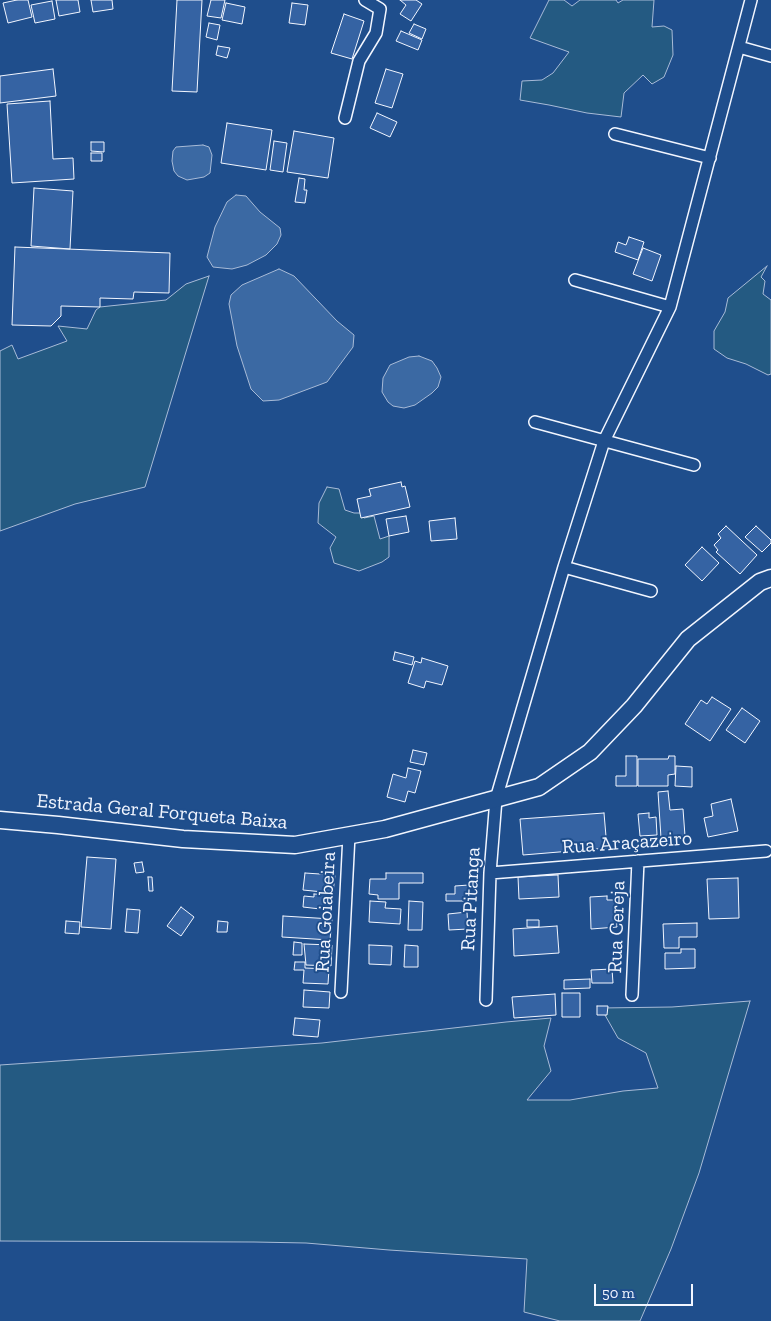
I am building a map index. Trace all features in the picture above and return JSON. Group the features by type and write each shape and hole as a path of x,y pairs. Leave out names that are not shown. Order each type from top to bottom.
{"street":[{"path":"345,118 359,61 376,33 380,9 365,0"},
{"name":"Rua Pitanga","path":"486,1000 490,873 496,799 564,568 604,441 670,307 752,0"},
{"path":"739,47 771,56"},
{"path":"615,134 710,158"},
{"path":"575,280 670,307"},
{"path":"535,422 694,465"},
{"path":"564,568 651,591"},
{"name":"Estrada Geral Forqueta Baixa","path":"0,820 183,840 294,845 386,829 539,787 590,752 634,706 688,639 760,582 771,578"},
{"name":"Rua Goiabeira","path":"341,992 349,835"},
{"name":"Rua Araçazeiro","path":"490,873 766,851"},
{"name":"Rua Cereja","path":"632,995 638,861"}],"shaded area":[{"path":"549,0 564,0 572,6 580,0 616,0 618,3 623,0 654,0 652,27 664,26 672,30 673,55 664,77 652,84 643,75 624,93 621,117 587,113 520,100 522,81 542,80 553,73 569,52 530,38"},
{"path":"203,145 209,147 212,155 210,173 204,177 187,180 178,176 174,171 172,161 173,151 176,147"},
{"path":"236,195 246,196 260,212 280,228 281,235 277,244 266,255 247,265 232,269 213,267 207,257 215,227 227,202"},
{"path":"767,266 761,277 765,281 763,294 771,300 771,374 768,375 746,364 727,358 714,349 714,331 725,312 728,298"},
{"path":"279,269 294,276 337,321 354,335 353,347 327,382 279,400 263,401 251,389 237,346 229,304 231,295 242,285"},
{"path":"209,276 145,487 75,504 0,531 0,351 12,345 18,359 67,341 58,326 87,329 96,310 100,307 166,300 186,284"},
{"path":"419,356 432,361 437,368 441,377 438,387 415,405 404,408 393,406 382,392 383,378 390,365 409,357"},
{"path":"327,487 339,489 345,510 361,513 364,518 374,516 380,539 389,536 389,557 382,562 359,571 334,563 330,548 336,537 318,523 319,503"},
{"path":"750,1001 699,1173 671,1249 640,1321 560,1321 524,1312 527,1259 306,1243 0,1241 0,1065 322,1043 551,1018 544,1046 551,1071 527,1100 570,1100 623,1091 658,1088 646,1053 618,1038 601,1008 672,1007"}],"building":[{"path":"28,0 32,17 8,23 3,3"},
{"path":"56,0 78,0 80,12 59,16"},
{"path":"91,0 112,0 113,9 93,12"},
{"path":"177,0 202,0 197,92 172,91"},
{"path":"211,0 225,0 221,18 207,16"},
{"path":"400,0 416,0 422,4 411,21 400,14 406,5"},
{"path":"52,1 55,19 35,23 31,5"},
{"path":"226,3 245,7 242,24 222,20"},
{"path":"292,3 308,5 305,25 289,23"},
{"path":"344,14 364,21 352,59 331,53"},
{"path":"209,23 220,25 217,40 206,37"},
{"path":"414,24 426,29 422,39 409,33"},
{"path":"401,31 422,40 418,50 396,41"},
{"path":"218,46 230,48 227,58 216,55"},
{"path":"53,69 56,96 0,103 0,76"},
{"path":"386,69 403,74 392,108 375,103"},
{"path":"50,101 53,159 73,158 74,179 12,183 7,104"},
{"path":"377,113 397,122 390,137 370,128"},
{"path":"227,123 272,130 266,170 221,163"},
{"path":"294,131 334,138 328,178 287,172"},
{"path":"274,141 287,143 283,172 270,170"},
{"path":"91,142 104,142 104,152 91,151"},
{"path":"91,153 102,153 102,161 91,161"},
{"path":"299,178 305,179 304,190 307,190 305,203 295,202"},
{"path":"34,188 73,191 70,249 31,246"},
{"path":"629,237 644,242 638,260 615,252 618,242 626,245"},
{"path":"15,247 170,253 169,293 134,292 133,299 100,298 100,307 61,306 61,316 51,326 12,325"},
{"path":"643,248 661,255 652,281 633,274"},
{"path":"401,482 402,487 405,486 410,507 361,518 357,499 371,496 369,489"},
{"path":"406,516 409,532 389,536 386,519"},
{"path":"455,518 457,539 431,541 429,521"},
{"path":"726,526 757,555 740,574 716,552 718,550 714,545 721,538 718,534"},
{"path":"756,526 771,540 771,543 762,552 745,537"},
{"path":"702,547 719,563 702,581 685,565"},
{"path":"395,652 414,657 412,665 393,660"},
{"path":"422,658 448,666 442,685 426,681 424,688 408,683 415,661 421,663"},
{"path":"712,697 731,709 710,741 685,724 701,700 707,704"},
{"path":"742,708 760,721 745,743 726,730"},
{"path":"413,750 427,753 424,765 410,762"},
{"path":"626,756 637,756 637,786 616,786 616,776 626,776"},
{"path":"669,756 675,756 675,774 668,775 668,786 638,786 638,759 668,759"},
{"path":"676,766 692,767 692,787 675,786"},
{"path":"408,768 421,771 415,793 408,791 405,802 387,797 393,774 406,778"},
{"path":"668,791 670,810 683,809 685,836 661,838 658,792"},
{"path":"731,799 738,831 708,837 704,818 713,816 711,804"},
{"path":"604,813 607,848 523,855 520,819"},
{"path":"649,813 649,818 656,817 657,835 640,836 638,814"},
{"path":"87,857 116,859 111,929 81,927"},
{"path":"142,862 144,872 136,873 134,863"},
{"path":"305,873 335,875 333,893 303,890"},
{"path":"386,873 423,873 423,883 399,883 399,899 378,899 378,895 369,894 370,879 386,879"},
{"path":"558,875 559,897 519,899 518,877"},
{"path":"148,877 152,877 153,891 149,891"},
{"path":"738,878 739,918 709,919 707,879"},
{"path":"469,885 469,901 446,901 446,894 455,894 455,886"},
{"path":"314,894 330,895 329,910 303,907 304,896 314,897"},
{"path":"607,896 607,900 616,900 617,927 591,929 590,897"},
{"path":"370,901 386,902 385,908 401,909 400,924 369,922"},
{"path":"409,901 423,902 422,930 408,930"},
{"path":"181,907 194,917 181,936 167,926"},
{"path":"127,909 140,910 138,933 125,932"},
{"path":"467,912 468,929 449,930 448,914"},
{"path":"283,916 332,919 330,940 282,937"},
{"path":"527,920 539,920 539,927 527,927"},
{"path":"66,921 80,922 79,934 65,933"},
{"path":"218,921 228,922 227,932 217,932"},
{"path":"697,923 697,937 679,937 679,948 664,948 663,924"},
{"path":"557,926 559,953 514,956 513,929"},
{"path":"294,942 302,943 302,955 293,955"},
{"path":"304,944 332,945 331,966 306,965"},
{"path":"369,945 392,946 391,965 369,964"},
{"path":"405,945 418,946 418,967 404,967"},
{"path":"681,949 695,949 695,968 665,969 665,953 681,953"},
{"path":"295,962 305,962 305,968 329,969 328,984 303,983 304,970 294,970"},
{"path":"612,969 613,983 592,983 591,970"},
{"path":"590,979 590,988 564,989 564,980"},
{"path":"304,990 330,992 329,1008 303,1007"},
{"path":"562,993 580,993 580,1017 562,1017"},
{"path":"555,994 556,1015 514,1018 512,997"},
{"path":"597,1006 608,1006 607,1015 597,1015"},
{"path":"295,1018 320,1020 318,1037 293,1035"}]}
